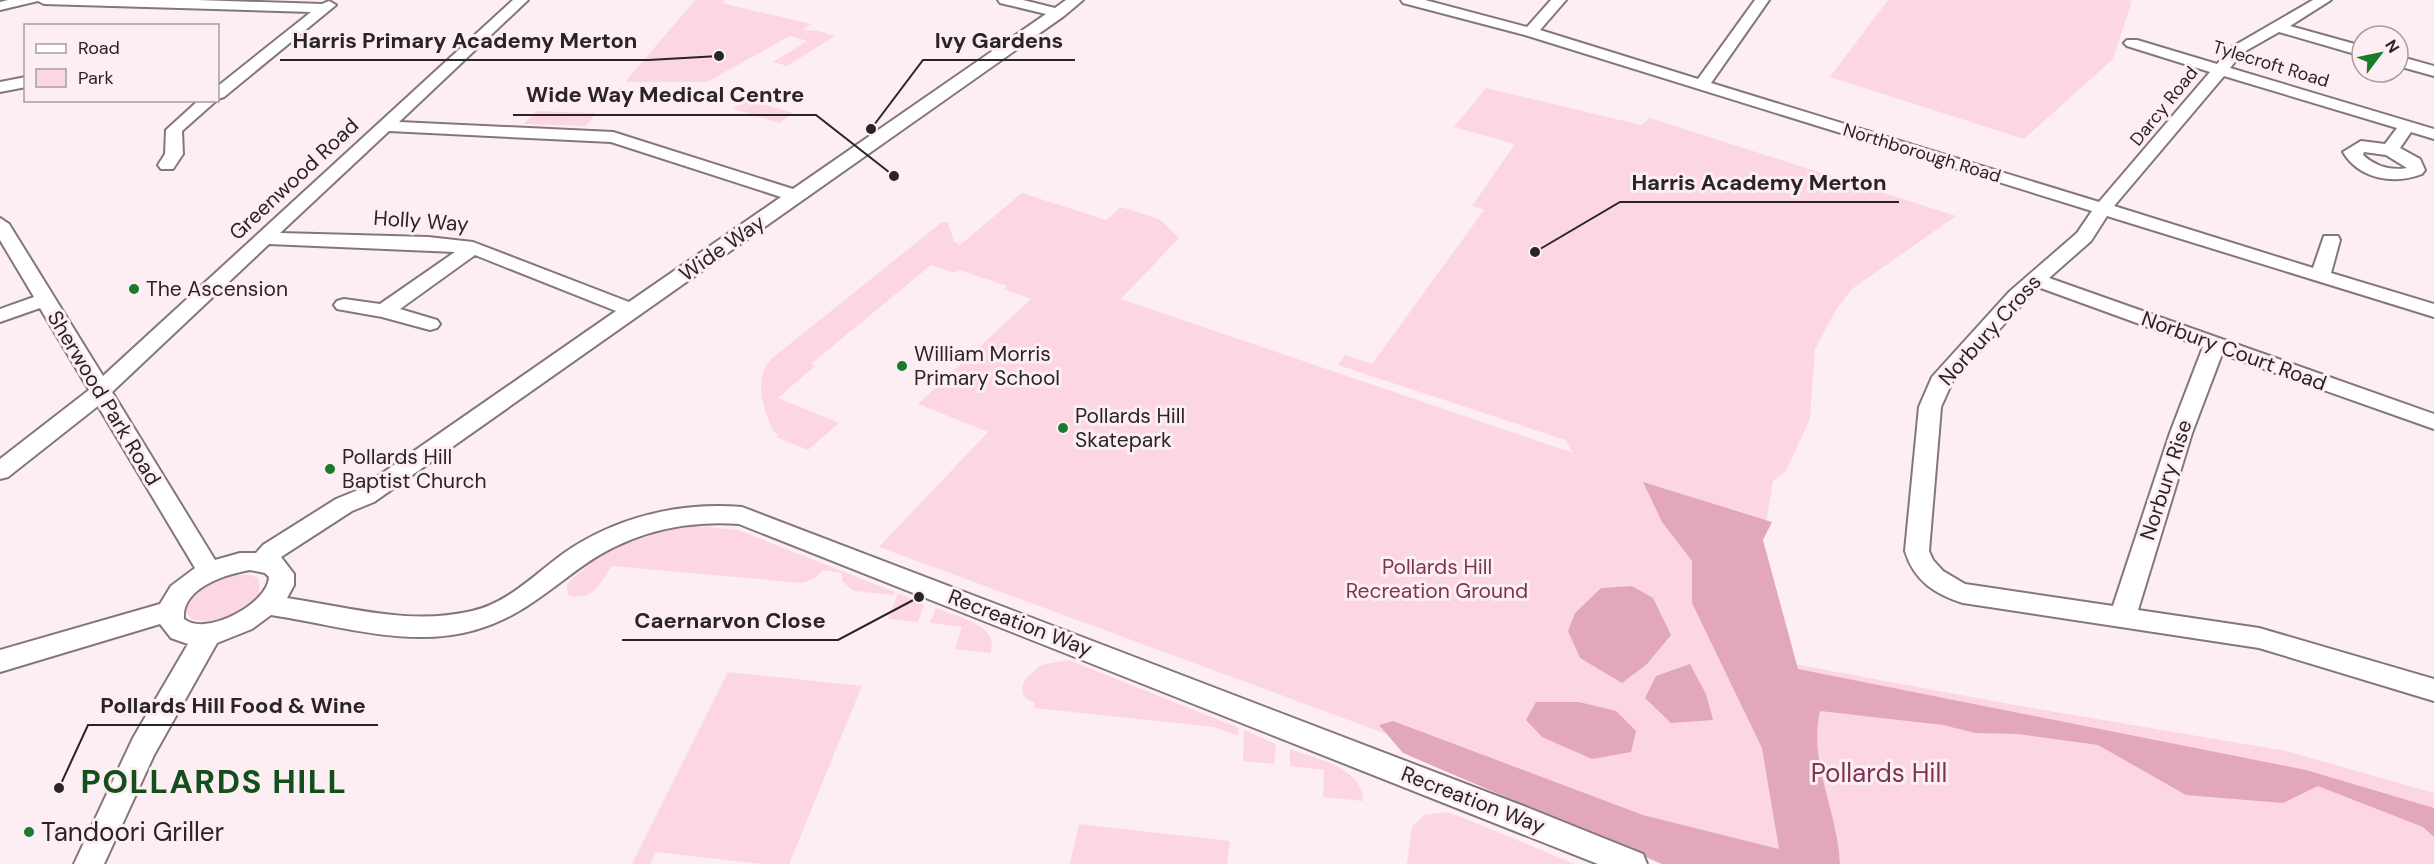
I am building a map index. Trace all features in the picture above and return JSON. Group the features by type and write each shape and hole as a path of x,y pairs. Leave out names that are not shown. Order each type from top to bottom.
{"street":[{"path":"0,6 31,0"},
{"path":"44,0 330,4"},
{"name":"Greenwood Road","path":"0,471 61,421 85,406 383,126 521,0"},
{"path":"1005,0 1059,13"},
{"name":"Wide Way","path":"271,566 296,553 353,512 366,496 634,311 1076,0"},
{"name":"Northborough Road","path":"1408,0 1530,32 2434,311"},
{"path":"1530,32 1559,0"},
{"path":"1701,85 1762,0"},
{"name":"Darcy Road","path":"2103,208 2237,50 2324,0"},
{"path":"221,88 330,4"},
{"path":"2277,27 2350,48"},
{"name":"Tylecroft Road","path":"2132,43 2434,134"},
{"path":"2410,64 2434,71"},
{"path":"0,87 24,82"},
{"path":"167,165 174,154 174,130 207,102"},
{"path":"383,126 608,136 796,196"},
{"path":"2390,150 2407,126"},
{"name":"Norbury Cross","path":"2103,208 2084,237 2034,279 1956,362 1933,397 1917,551 1919,560 1934,578 1963,593 2122,618"},
{"name":"Sherwood Park Road","path":"0,224 210,572"},
{"name":"Holly Way","path":"264,238 429,243 473,248 634,311"},
{"path":"2321,275 2331,240"},
{"path":"384,311 473,248"},
{"name":"Norbury Court Road","path":"2034,279 2434,422"},
{"path":"0,316 46,299"},
{"path":"344,305 384,311 430,324"},
{"name":"Norbury Rise","path":"2122,618 2181,433 2215,344"},
{"name":"Recreation Way","path":"269,605 411,627 457,625 485,618 519,603 582,554 632,530 694,514 742,516 1516,816 1632,864"},
{"path":"237,562 271,566 282,579 280,590 269,605 238,626 208,635 180,632 171,621 171,611 180,593 210,572 237,562"},
{"path":"0,661 171,611"},
{"path":"2122,618 2259,638 2434,690"},
{"path":"89,864 105,825 158,719 208,635"}],"green space":[{"path":"695,0 724,0 722,2 730,5 811,24 802,30 818,31 835,36 787,66 773,62 807,41 790,36 707,82 625,82"},
{"path":"1888,0 2132,1 2113,59 2024,139 1830,77"},
{"path":"1486,88 1641,125 1650,118 1956,216 1852,289 1837,308 1815,349 1810,419 1786,471 1773,481 1767,518 1745,545 1762,658 2009,704 2286,751 2434,793 2434,864 1739,864 879,547 988,432 918,404 1031,299 1004,289 1007,286 959,270 955,273 931,265 811,364 815,366 778,398 839,423 808,450 776,437 779,435 773,431 763,403 761,385 762,375 771,359 942,222 948,222 954,242 960,245 1022,193 1106,220 1121,207 1159,219 1179,238 1121,299 1573,453 1565,440 1338,365 1345,355 1372,364 1484,210 1472,206 1515,144 1454,127"},
{"path":"748,100 793,113 779,123 733,109"},
{"path":"537,111 596,113 586,126 523,124"},
{"path":"697,526 738,530 895,592 893,595 854,591 842,581 842,573 823,570 815,578 802,583 612,566 590,593 584,596 568,595 567,584 581,571 611,551 643,537"},
{"path":"232,574 252,575 258,579 259,590 248,607 225,618 202,621 192,619 187,613 188,605 196,592 217,579"},
{"path":"898,593 924,604 918,622 888,619"},
{"path":"936,608 964,618 983,629 989,635 992,643 990,653 955,649 962,627 930,623"},
{"path":"1069,660 1239,728 1238,736 1214,727 1034,708 1035,702 1024,695 1024,680 1041,665"},
{"path":"728,672 862,686 789,864 762,864 656,852 650,864 632,864"},
{"path":"1244,730 1276,744 1274,764 1243,761"},
{"path":"1290,749 1325,761 1347,772 1361,789 1363,801 1323,797 1324,770 1290,766"},
{"path":"1446,812 1575,864 1407,864 1412,827 1424,815"},
{"path":"1079,824 1230,841 1227,864 1070,864"}],"shaded area":[{"path":"1643,482 1772,522 1763,540 1798,669 2306,770 2434,808 2434,837 2423,827 2318,786 2283,803 2186,795 2098,745 2018,734 1975,733 1943,725 1820,711 1817,730 1818,749 1840,864 1662,864 1403,753 1379,725 1393,721 1643,815 1779,849 1762,748 1692,603 1692,561 1662,522"},
{"path":"1632,586 1653,598 1671,635 1647,664 1622,683 1580,658 1568,631 1575,613 1601,588"},
{"path":"1690,664 1706,694 1713,720 1671,723 1645,698 1656,676"},
{"path":"1536,702 1579,702 1616,711 1636,731 1631,752 1592,759 1542,737 1526,720"}],"place":[{"name":"Harris Primary Academy Merton","path":"719,56"},
{"name":"Ivy Gardens","path":"871,129"},
{"name":"Wide Way Medical Centre","path":"894,176"},
{"name":"Harris Academy Merton","path":"1535,252"},
{"name":"The Ascension","path":"134,289"},
{"name":"William Morris Primary School","path":"902,366"},
{"name":"Pollards Hill Skatepark","path":"1063,428"},
{"name":"Pollards Hill Baptist Church","path":"330,469"},
{"name":"Caernarvon Close","path":"919,597"},
{"name":"Pollards Hill Food & Wine","path":"59,788"},
{"name":"Tandoori Griller","path":"29,832"}],"district":[{"name":"POLLARDS HILL","path":"214,781"}],"park label":[{"name":"Pollards Hill Recreation Ground","path":"1437,579"},
{"name":"Pollards Hill","path":"1879,773"}]}
